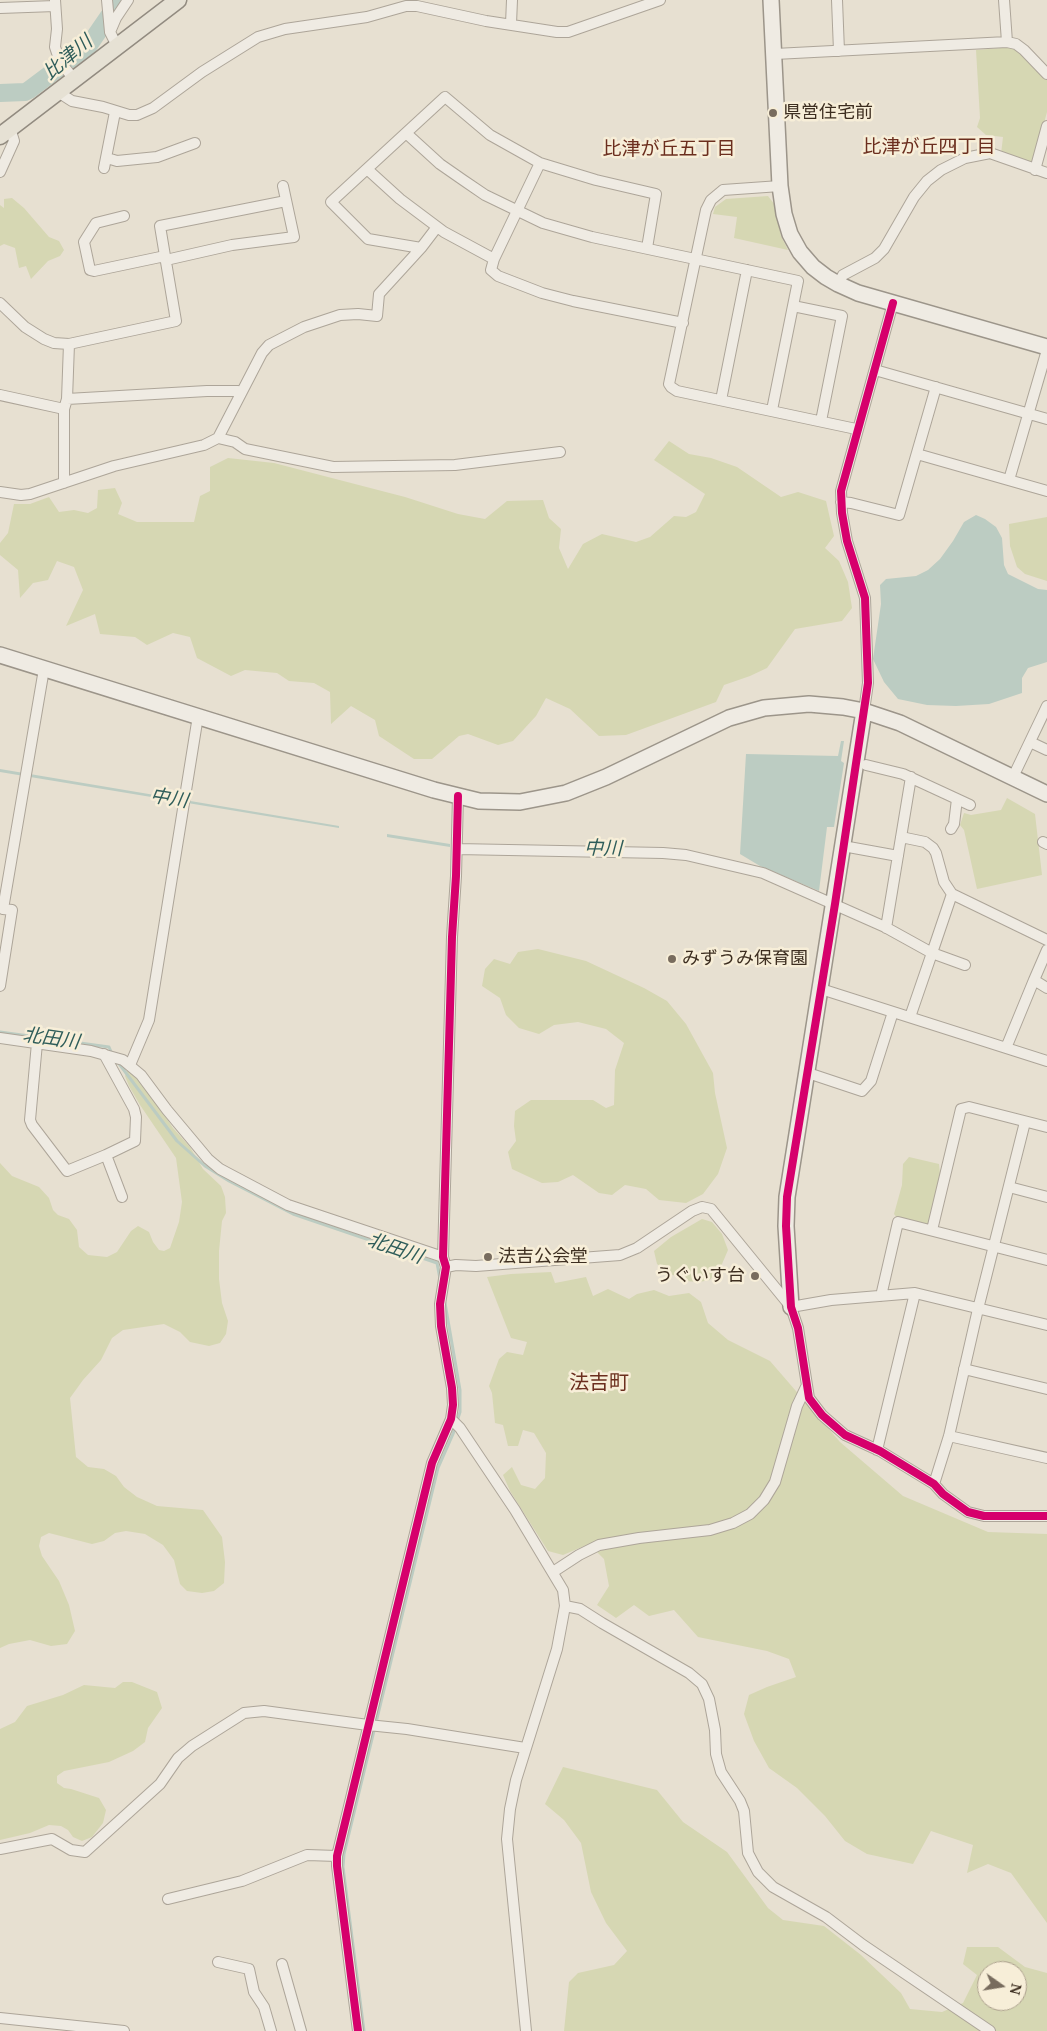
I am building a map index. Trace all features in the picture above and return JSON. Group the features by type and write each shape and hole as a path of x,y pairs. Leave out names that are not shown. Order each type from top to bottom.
{"main road":[{"path":"5,132 58,92 66,70 112,35 178,0"}],"street":[{"path":"107,0 107,14 112,35"},
{"path":"112,35 116,18 128,0"},
{"path":"511,24 512,0"},
{"path":"58,92 72,101 103,107 129,116 137,115 152,108 202,72 258,37 285,29 367,16 406,6 418,6 557,32 568,32 660,0"},
{"path":"771,0 780,186 784,214 790,234 800,252 813,267 838,284 893,303 1047,348 1009,480"},
{"path":"837,0 839,51"},
{"path":"1004,0 1007,42"},
{"path":"0,8 55,3 58,29 55,47 66,70"},
{"path":"775,54 1007,42 1016,44 1024,50 1047,74"},
{"path":"421,248 368,239 331,202 445,97 490,135 540,163 588,178 656,194 647,248"},
{"path":"115,112 105,163 157,157 195,142"},
{"path":"1035,170 1047,126"},
{"path":"0,172 14,141 5,132"},
{"path":"406,133 440,164 485,195 543,224 798,281 772,410"},
{"path":"838,284 843,275 875,258 884,250 914,196 927,181 941,170 966,158 990,153 1047,174"},
{"path":"540,163 494,259 491,270 498,276 542,293 573,302 682,323"},
{"path":"367,169 400,199 437,227 494,259"},
{"path":"124,216 96,223 84,242 90,270 94,271 232,245 294,237 283,186"},
{"path":"780,186 723,190 711,200 706,210 669,384 677,391 856,429"},
{"path":"0,303 33,332 54,343 69,344 176,321 160,226 286,201"},
{"path":"0,492 21,495 30,494 114,466 204,445 218,438 262,353 269,345 304,326 340,315 377,316 379,294 421,248 437,227"},
{"path":"721,400 747,270"},
{"path":"893,303 875,370 856,429 841,491 847,541 865,598 868,683 835,904 787,1197 786,1226 791,1307 798,1328 809,1398 815,1407 833,1424 861,1444 878,1450 934,1484 943,1494 968,1512 984,1516 1047,1516"},
{"path":"793,306 842,316 820,421"},
{"path":"64,484 63,444 69,344"},
{"path":"875,370 1047,419"},
{"path":"841,502 899,515 936,387"},
{"path":"0,395 66,404 207,391 238,390 241,393"},
{"path":"218,438 234,442 245,448 334,467 455,465 560,452"},
{"path":"918,454 1047,491"},
{"path":"0,655 458,796 505,802 534,800 566,793 606,777 729,718 764,708 785,705 828,705 864,711 900,723 1047,794"},
{"path":"0,986 12,910 3,909 44,669"},
{"path":"1012,777 1047,706"},
{"path":"127,1062 149,1020 198,716"},
{"path":"1030,742 1047,750"},
{"path":"866,765 911,777 970,805"},
{"path":"886,928 911,777"},
{"path":"358,2031 337,1856 432,1463 451,1419 452,1388 440,1319 440,1304 445,1262 452,937 458,796"},
{"path":"951,829 954,824 957,799"},
{"path":"901,837 925,842 933,848 944,882 952,894 1047,940"},
{"path":"843,846 898,856"},
{"path":"457,847 686,855 763,873 886,928 932,953 965,965"},
{"path":"910,1017 952,894"},
{"path":"1006,1048 1047,950"},
{"path":"1034,980 1047,988"},
{"path":"821,989 1047,1061"},
{"path":"808,1073 862,1091 871,1081 893,1012"},
{"path":"0,1038 107,1055 127,1062 141,1074 167,1110 208,1160 220,1169 288,1205 445,1262 456,1265 476,1266 620,1255 637,1248 692,1211 702,1207 711,1209 791,1307"},
{"path":"37,1043 30,1120 67,1170 135,1141 136,1117 134,1109 107,1055"},
{"path":"932,1230 960,1109 969,1107 1047,1127"},
{"path":"934,1484 949,1436 993,1246 1026,1122"},
{"path":"106,1154 122,1197"},
{"path":"1008,1187 1047,1196"},
{"path":"881,1296 898,1222 1047,1260"},
{"path":"791,1307 831,1300 915,1293 1047,1325"},
{"path":"878,1450 915,1293"},
{"path":"964,1368 1047,1389"},
{"path":"553,1572 599,1545 639,1538 710,1530 733,1524 750,1514 764,1500 775,1482 798,1406 806,1388"},
{"path":"451,1419 460,1428 563,1590 564,1606 557,1650 516,1780 510,1809 507,1839 526,2031"},
{"path":"949,1436 1047,1458"},
{"path":"564,1606 580,1609 689,1673 702,1684 709,1699 715,1730 716,1754 721,1772 740,1801 744,1811 747,1822 748,1853 758,1872 774,1887 826,1917 871,1951 990,2031"},
{"path":"0,1849 52,1839 71,1850 85,1852 160,1784 178,1758 192,1746 244,1713 264,1711 407,1729 526,1748"},
{"path":"168,1899 242,1880 307,1855 337,1856"},
{"path":"218,1962 249,1969 254,1992 264,2006 271,2031"},
{"path":"282,1964 301,2031"},
{"path":"0,2018 32,2026 124,2031"}],"green space":[{"path":"1014,47 1047,79 1047,112 1032,167 1001,154 1003,137 986,135 977,127 980,118 976,50"},
{"path":"768,196 775,205 781,236 788,250 734,238 737,217 713,214 715,207 726,199"},
{"path":"12,198 24,208 49,237 59,241 64,250 60,256 48,261 31,279 26,266 19,268 15,248 4,244 0,246 0,205 4,208 4,199"},
{"path":"669,441 689,454 711,458 737,467 781,497 798,492 826,501 834,536 825,548 839,561 848,582 852,608 842,621 795,629 767,668 724,685 716,702 626,735 599,736 570,709 546,698 536,716 513,741 498,745 468,734 459,736 432,759 414,759 379,736 375,720 351,706 331,724 330,692 314,683 289,681 277,673 245,670 231,676 197,658 190,637 173,633 147,645 135,637 100,634 95,614 66,626 83,590 74,567 57,561 48,580 33,583 20,598 18,570 0,555 0,543 8,533 14,504 30,504 49,497 59,512 74,510 88,513 97,508 98,490 115,488 122,503 118,514 137,522 194,522 200,496 210,491 210,467 228,458 274,463 405,497 458,514 485,519 507,501 543,500 549,518 561,529 559,548 568,569 583,544 602,534 636,542 650,537 674,516 686,517 696,512 705,494 654,460"},
{"path":"1047,517 1047,581 1025,574 1017,567 1010,546 1009,524"},
{"path":"1007,798 1035,814 1042,875 977,889 964,830 960,825 964,813 971,815 1001,810"},
{"path":"538,949 586,961 644,988 667,1001 686,1024 713,1073 715,1093 727,1148 718,1174 703,1194 686,1203 659,1200 646,1189 625,1185 612,1195 599,1193 573,1175 558,1182 542,1183 512,1169 508,1152 516,1141 515,1111 531,1100 593,1100 606,1108 614,1105 615,1070 624,1043 606,1029 578,1022 554,1025 539,1034 519,1028 506,1015 500,998 482,986 485,969 494,959 510,964 518,952"},
{"path":"130,1070 153,1098 173,1128 190,1147 203,1169 221,1186 225,1197 226,1213 222,1221 219,1279 222,1303 228,1321 226,1334 220,1343 209,1346 190,1342 180,1332 164,1324 123,1330 112,1338 101,1360 70,1398 76,1457 88,1467 104,1469 116,1476 124,1487 137,1497 157,1506 203,1510 222,1537 225,1562 224,1583 214,1591 202,1593 187,1591 180,1584 174,1560 163,1545 145,1534 126,1531 115,1533 104,1541 92,1544 49,1533 41,1537 39,1546 42,1556 59,1581 69,1605 75,1631 67,1644 51,1646 30,1640 9,1644 0,1648 0,1163 12,1176 39,1187 49,1198 53,1210 58,1215 69,1219 77,1230 79,1247 88,1255 107,1257 117,1252 131,1231 138,1226 149,1232 159,1250 164,1251 170,1248 179,1222 182,1202 176,1158 129,1086 125,1076 127,1071"},
{"path":"909,1157 939,1164 940,1174 930,1222 927,1225 898,1219 894,1214 902,1185 903,1164"},
{"path":"702,1219 712,1222 722,1234 728,1250 722,1264 710,1280 699,1282 685,1281 657,1264 654,1251 671,1237"},
{"path":"551,1272 555,1283 586,1277 593,1296 608,1289 629,1299 637,1294 654,1290 669,1296 689,1293 701,1302 708,1323 728,1340 770,1361 840,1442 903,1496 988,1532 1047,1534 1047,1923 1011,1873 988,1864 967,1873 973,1845 931,1831 913,1864 867,1854 845,1841 825,1816 797,1788 769,1768 754,1741 744,1714 749,1695 796,1677 789,1659 767,1651 698,1637 674,1610 649,1616 634,1605 616,1618 597,1605 609,1586 604,1559 589,1544 563,1555 548,1551 510,1491 503,1475 512,1467 521,1485 535,1489 545,1478 546,1453 534,1433 523,1430 518,1446 508,1446 503,1425 495,1423 492,1393 489,1386 499,1359 507,1352 523,1355 527,1342 511,1338 487,1277"},
{"path":"123,1682 132,1682 157,1692 162,1708 148,1728 145,1742 133,1751 109,1762 64,1771 57,1776 57,1783 64,1788 99,1798 106,1810 103,1823 92,1837 82,1841 73,1837 68,1830 61,1826 49,1825 30,1833 0,1840 0,1729 15,1722 27,1706 63,1695 84,1685 115,1688"},
{"path":"563,1767 657,1790 683,1822 727,1852 768,1908 783,1920 824,1926 861,1955 901,1993 910,2009 942,2012 963,2003 977,1975 977,2011 1027,2011 1027,1968 1047,1973 1047,2031 564,2031 569,1982 578,1973 614,1965 627,1951 606,1923 591,1892 581,1843 564,1820 545,1804"},
{"path":"967,1947 998,1947 1017,1961 977,1961 977,1975 963,1964"}],"water":[{"path":"976,515 996,527 1002,538 1004,565 1008,574 1038,589 1047,590 1047,662 1028,668 1022,678 1022,693 989,704 927,705 898,699 884,682 873,659 881,604 880,585 886,579 916,576 928,570 940,559 964,522"},
{"path":"841,741 844,741 841,761 844,763 834,827 827,827 819,891 760,866 740,854 746,754 838,756"},
{"name":"中川","path":"0,769 339,826 339,828 0,772"},
{"path":"387,834 450,844 450,847 387,837"}],"waterway":[{"name":"比津川","path":"0,93 25,92 29,90 89,45 120,0"},
{"name":"北田川","path":"0,1032 109,1047 112,1054"},
{"name":"北田川","path":"117,1061 177,1141 205,1166 229,1181 293,1214 437,1263 440,1279"},
{"name":"北田川","path":"364,2031 343,1867 344,1854 438,1468 453,1434 460,1412 460,1390 445,1303"}],"cycle path":[{"path":"893,303 841,491 842,513 847,541 865,598 868,683 835,904 787,1197 786,1226 791,1307 798,1328 809,1398 822,1415 845,1435 880,1451 934,1484 943,1494 968,1512 984,1516 1047,1516"},
{"path":"358,2031 337,1856 432,1463 451,1419 453,1405 452,1388 441,1326 440,1304 446,1267 443,1257 458,796"}],"place":[{"name":"県営住宅前","path":"773,113"},
{"name":"みずうみ保育園","path":"672,959"},
{"name":"法吉公会堂","path":"488,1257"},
{"name":"うぐいす台","path":"755,1276"}],"district":[{"name":"比津が丘四丁目","path":"929,148"},
{"name":"比津が丘五丁目","path":"669,150"},
{"name":"法吉町","path":"599,1383"}]}
